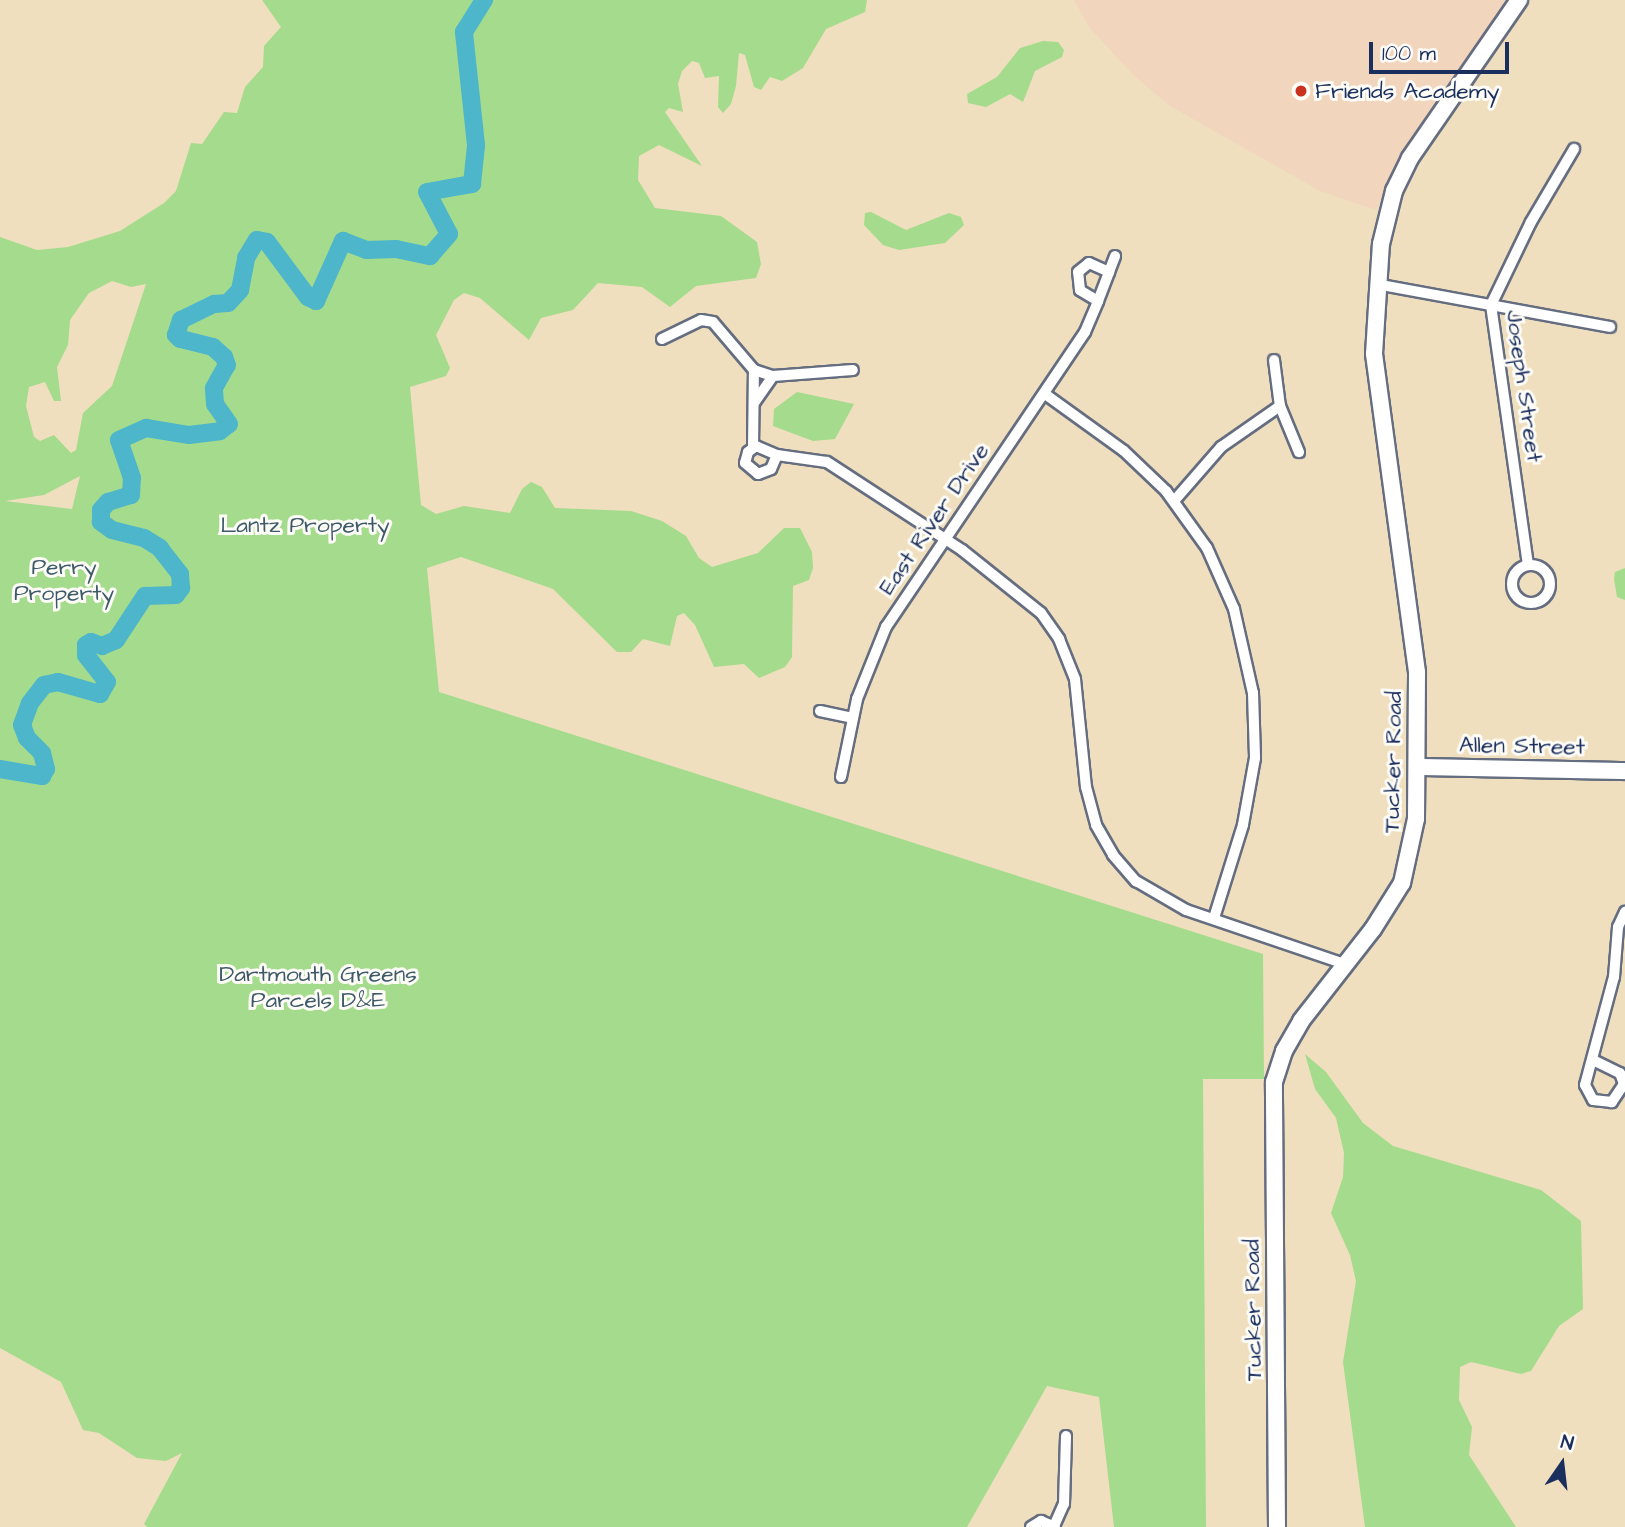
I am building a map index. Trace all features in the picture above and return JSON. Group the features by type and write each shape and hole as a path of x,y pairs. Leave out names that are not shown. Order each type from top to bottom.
{"main road":[{"name":"Tucker Road","path":"1277,1527 1273,1092 1289,1040 1382,916 1407,873 1415,833 1418,767 1414,642 1376,382 1376,284 1383,231 1404,169 1519,0"},
{"name":"Allen Street","path":"1418,767 1625,771"}],"street":[{"name":"Joseph Street","path":"1528,565 1491,305 1531,222 1574,149"},
{"name":"East River Drive","path":"841,777 852,718 886,627 1085,332 1115,256"},
{"path":"1098,301 1078,287 1078,272 1089,263 1109,272"},
{"path":"1376,284 1610,327"},
{"path":"662,339 701,320 713,322 754,370 773,376 853,370"},
{"path":"1274,359 1280,405 1299,452"},
{"path":"754,370 753,448 745,461 755,474 771,469 777,455"},
{"path":"755,402 773,376"},
{"path":"1045,394 1124,451 1174,500 1208,548 1229,594 1246,653 1256,718 1250,793 1214,918"},
{"path":"1174,500 1221,447 1280,405"},
{"path":"753,448 764,446 777,455 827,462 946,539 1029,601 1059,639 1079,696 1090,809 1113,855 1155,894 1214,918 1345,964"},
{"path":"820,711 852,718"},
{"path":"1593,1060 1625,912"},
{"path":"1031,1527 1041,1521 1055,1526 1065,1495 1066,1436"}],"shaded area":[{"name":"Friends Academy","path":"1074,0 1514,0 1393,173 1376,210 1320,191 1170,106 1133,75 1089,27"}],"green space":[{"path":"262,0 867,0 865,12 826,29 803,68 782,81 770,77 761,90 754,87 745,55 739,53 736,86 731,104 723,113 718,107 719,76 705,78 699,63 692,61 682,71 678,84 683,112 669,108 665,112 702,166 659,145 639,156 638,180 655,208 721,216 757,242 761,264 756,278 696,286 670,307 642,287 598,283 573,310 541,318 529,340 480,298 464,293 454,300 436,335 450,368 446,376 410,387 421,505 436,514 464,506 510,513 522,489 531,482 542,487 555,508 631,511 662,521 686,536 699,558 712,567 758,553 784,528 800,528 812,552 813,568 809,580 793,586 792,657 785,667 759,678 744,664 714,667 695,625 684,613 677,616 670,646 643,639 631,652 617,652 553,589 461,557 427,568 439,692 1263,954 1264,1079 1203,1079 1206,1527 1114,1527 1099,1397 1047,1386 967,1527 147,1527 144,1524 182,1453 166,1461 137,1458 99,1433 83,1430 61,1382 0,1348 0,237 37,250 68,247 120,231 164,203 176,191 191,143 202,144 224,112 237,113 245,87 263,67 264,46 281,27","holes":["112,281 131,287 146,284 112,386 83,413 76,450 71,453 54,435 40,441 34,437 26,406 29,387 45,382 54,401 61,401 57,367 68,345 70,320 89,293","80,476 72,509 5,501 44,495"]},
{"path":"1043,41 1058,42 1064,50 1062,57 1035,71 1023,102 1010,94 986,107 968,103 967,94 997,77 1020,48"},
{"path":"871,212 906,230 949,213 961,217 964,225 945,243 899,250 883,245 864,225 865,213"},
{"path":"797,392 854,404 835,439 813,441 773,426 774,409"},
{"path":"1625,568 1625,600 1617,597 1614,579 1615,572"},
{"path":"1305,1054 1326,1072 1363,1123 1393,1146 1541,1190 1581,1221 1583,1309 1559,1326 1531,1371 1521,1374 1471,1362 1460,1367 1459,1400 1472,1427 1469,1455 1516,1527 1365,1527 1343,1362 1356,1281 1350,1255 1331,1213 1343,1177 1344,1153 1336,1118 1315,1089"}],"waterway":[{"path":"0,769 42,776 46,769 42,753 27,738 22,725 30,703 44,685 58,682 100,694 107,682 86,655 86,645 91,642 102,646 116,640 145,596 176,595 181,588 180,574 160,548 144,538 112,530 101,522 101,510 108,502 131,495 132,478 119,440 146,428 189,435 220,431 229,424 215,404 214,388 227,365 224,357 213,347 180,339 176,335 181,320 214,304 228,303 240,290 246,258 257,240 267,242 308,297 316,301 343,241 366,250 396,249 430,256 449,234 427,192 472,184 476,145 464,32 484,0"}],"place":[{"name":"Friends Academy","path":"1301,91"}],"park label":[{"name":"Lantz Property","path":"305,525"},
{"name":"Perry Property","path":"64,580"},
{"name":"Dartmouth Greens Parcels D&E","path":"318,987"}]}
